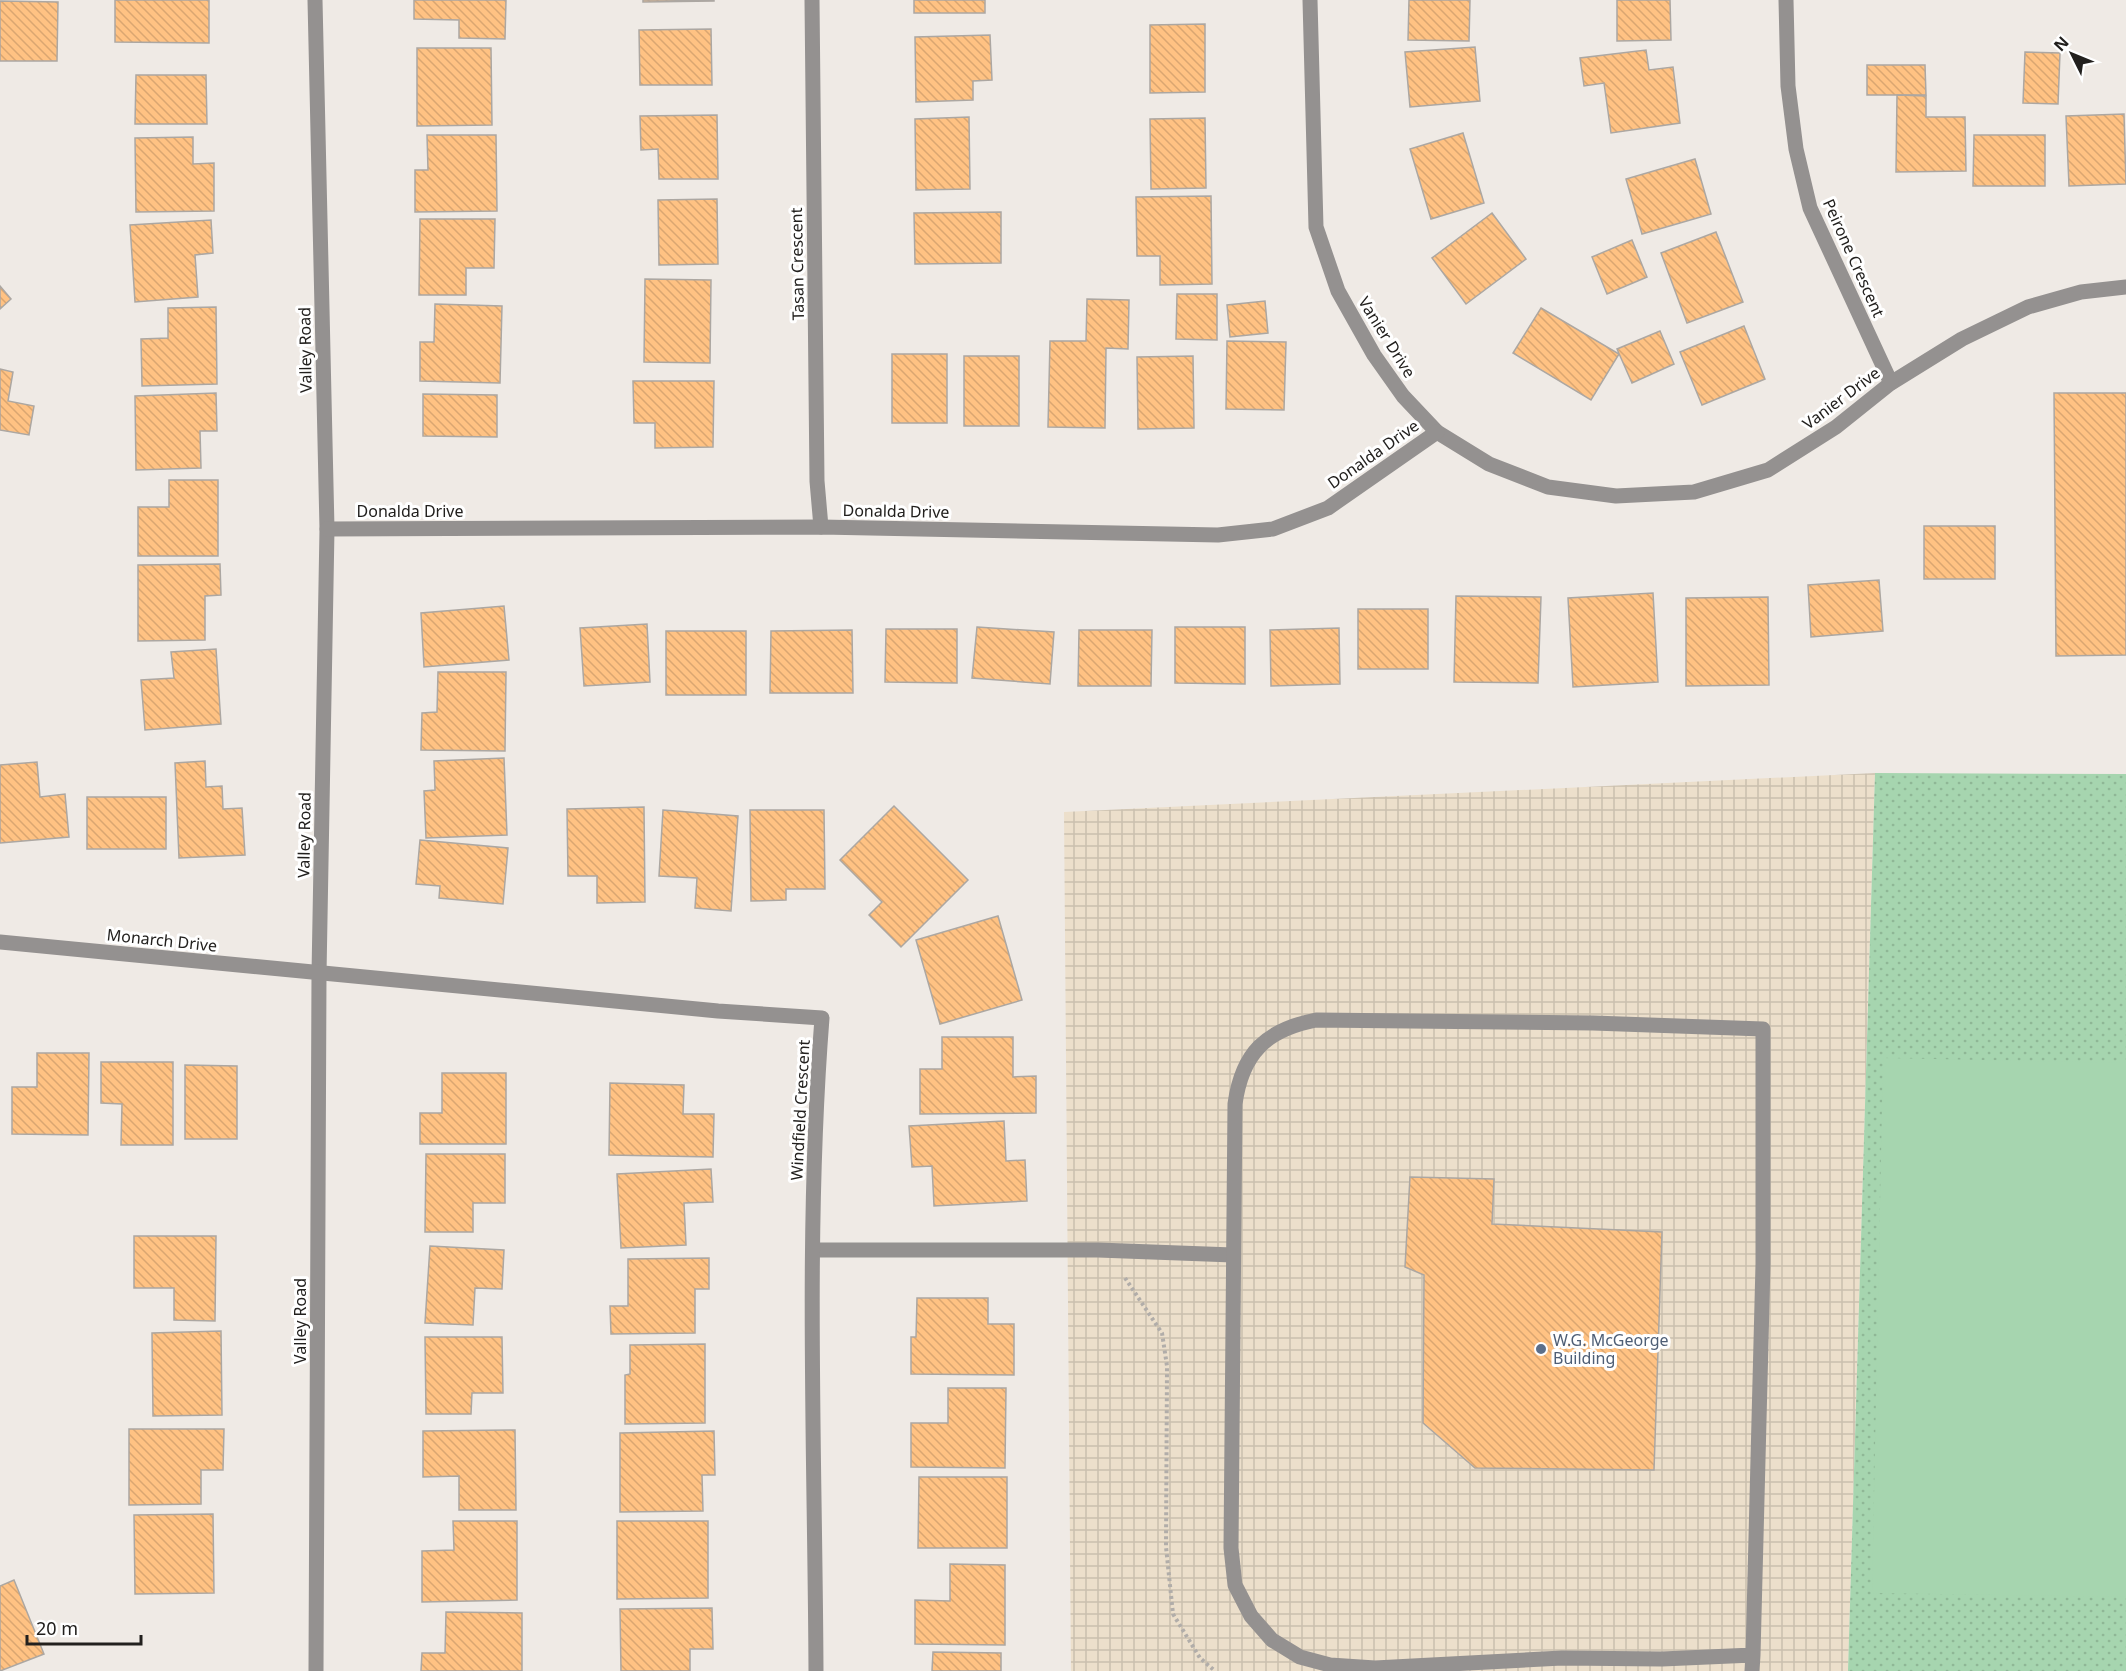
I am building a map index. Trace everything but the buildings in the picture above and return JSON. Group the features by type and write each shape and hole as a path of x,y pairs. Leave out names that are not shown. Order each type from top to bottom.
{"street":[{"name":"Valley Road","path":"315,0 327,530 320,974 316,1671"},
{"name":"Tasan Crescent","path":"812,0 820,527"},
{"name":"Vanier Drive","path":"1310,0 1316,227 1338,291 1374,355 1403,396 1437,432 1490,464 1548,487 1616,496 1694,492 1768,470 1836,427 1891,383 1962,339 2028,307 2081,292 2126,287"},
{"name":"Peirone Crescent","path":"1786,0 1788,86 1796,149 1810,208 1891,383"},
{"name":"Donalda Drive","path":"327,530 820,527 1218,536 1273,529 1328,508 1437,432"},
{"name":"Monarch Drive","path":"0,942 320,974"},
{"name":"Windfield Crescent","path":"320,974 822,1018 816,1098 813,1250 816,1671"},
{"path":"1752,1671 1753,1655 1763,1264 1763,1029 1593,1023 1316,1020 1276,1032 1247,1061 1238,1082 1235,1104 1231,1548 1235,1585 1251,1616 1272,1641 1300,1658 1330,1665 1375,1670 1562,1659 1662,1659 1753,1655"},
{"path":"813,1250 1098,1250 1233,1255"}],"path":[{"path":"1098,1250 1125,1277 1162,1333 1167,1366 1166,1547 1173,1614 1200,1658 1215,1671"}],"shaded area":[{"path":"1875,773 1848,1671 1071,1671 1064,812"}],"green space":[{"path":"1875,773 2126,774 2126,1671 1848,1671"},
{"path":"1883,1058 2126,1063 2126,1597 1872,1593"}],"place":[{"name":"W.G. McGeorge Building","path":"1541,1349"}]}
